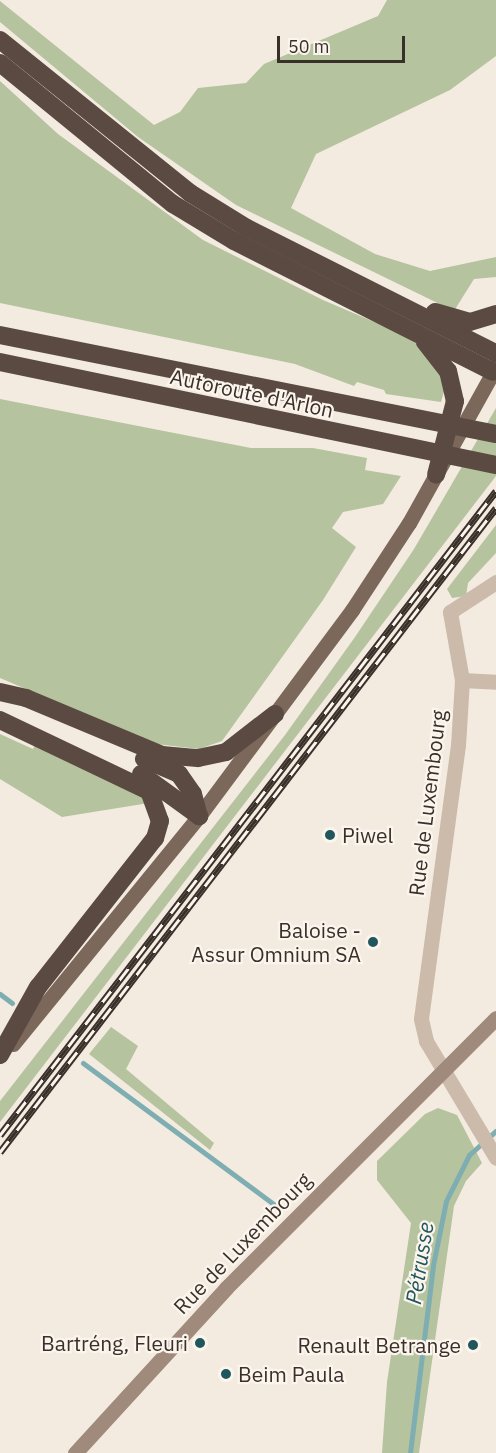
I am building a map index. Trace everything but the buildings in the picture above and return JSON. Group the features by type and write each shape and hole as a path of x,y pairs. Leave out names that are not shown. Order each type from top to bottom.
{"highway":[{"path":"0,40 147,162 247,228 496,353"},
{"path":"0,63 173,204 234,241 420,336 495,370"},
{"path":"147,162 252,221 427,309 470,322 496,315"},
{"name":"Autoroute d'Arlon","path":"0,335 496,434"},
{"path":"420,336 448,371 455,401 436,475"},
{"name":"Autoroute d'Arlon","path":"0,362 389,445 496,465"},
{"path":"0,375 71,378"},
{"path":"0,693 26,698 162,755 198,758 226,752 275,714"},
{"path":"0,693 179,774 194,794 199,816"},
{"path":"0,710 137,772 199,816"},
{"path":"0,720 149,790 160,821 155,838 38,987 0,1055"}],"main road":[{"path":"0,1060 199,816 352,610 436,475 495,370"},
{"name":"Rue de Luxembourg","path":"75,1453 226,1288 496,1018"}],"street":[{"name":"Rue de Luxembourg","path":"445,1068 426,1041 421,1019 458,745 462,680 450,612 496,582"},
{"path":"462,680 496,682"},
{"path":"445,1068 495,1157"}],"green space":[{"path":"387,0 496,0 496,56 450,90 316,154 291,208 375,254 430,271 496,257 496,277 474,279 454,311 236,205 138,137 0,22 0,1 154,125 180,112 198,88 246,83 264,64 378,16"},
{"path":"0,81 58,134 203,240 323,300 407,336 425,350 442,373 445,388 441,402 386,394 384,390 357,382 354,386 295,364 0,303"},
{"path":"0,399 251,448 313,448 367,458 365,470 401,476 383,504 343,512 332,528 356,547 323,600 222,741 199,749 156,744 0,678"},
{"path":"496,408 496,476 0,1122 0,1101 285,735 355,637 414,549"},
{"path":"496,525 496,553 468,583 466,596 452,598 447,589"},
{"path":"0,734 33,749 35,744 137,789 149,803 62,817 0,779"},
{"path":"111,1027 138,1046 126,1069 214,1143 210,1150 89,1054"},
{"path":"438,1108 457,1115 482,1163 466,1181 454,1206 419,1453 382,1453 387,1382 411,1223 377,1180 377,1161 425,1114"}],"waterway":[{"path":"0,994 12,1003"},
{"path":"83,1063 275,1205"},
{"name":"Pétrusse","path":"410,1453 433,1265 446,1201 469,1155 496,1131"}],"railway":[{"path":"0,1135 496,491"},
{"path":"0,1152 496,508"}],"place":[{"name":"Piwel","path":"330,835"},
{"name":"Baloise - Assur Omnium SA","path":"373,942"},
{"name":"Bartréng, Fleuri","path":"200,1343"},
{"name":"Renault Betrange","path":"473,1345"},
{"name":"Beim Paula","path":"226,1374"}]}
